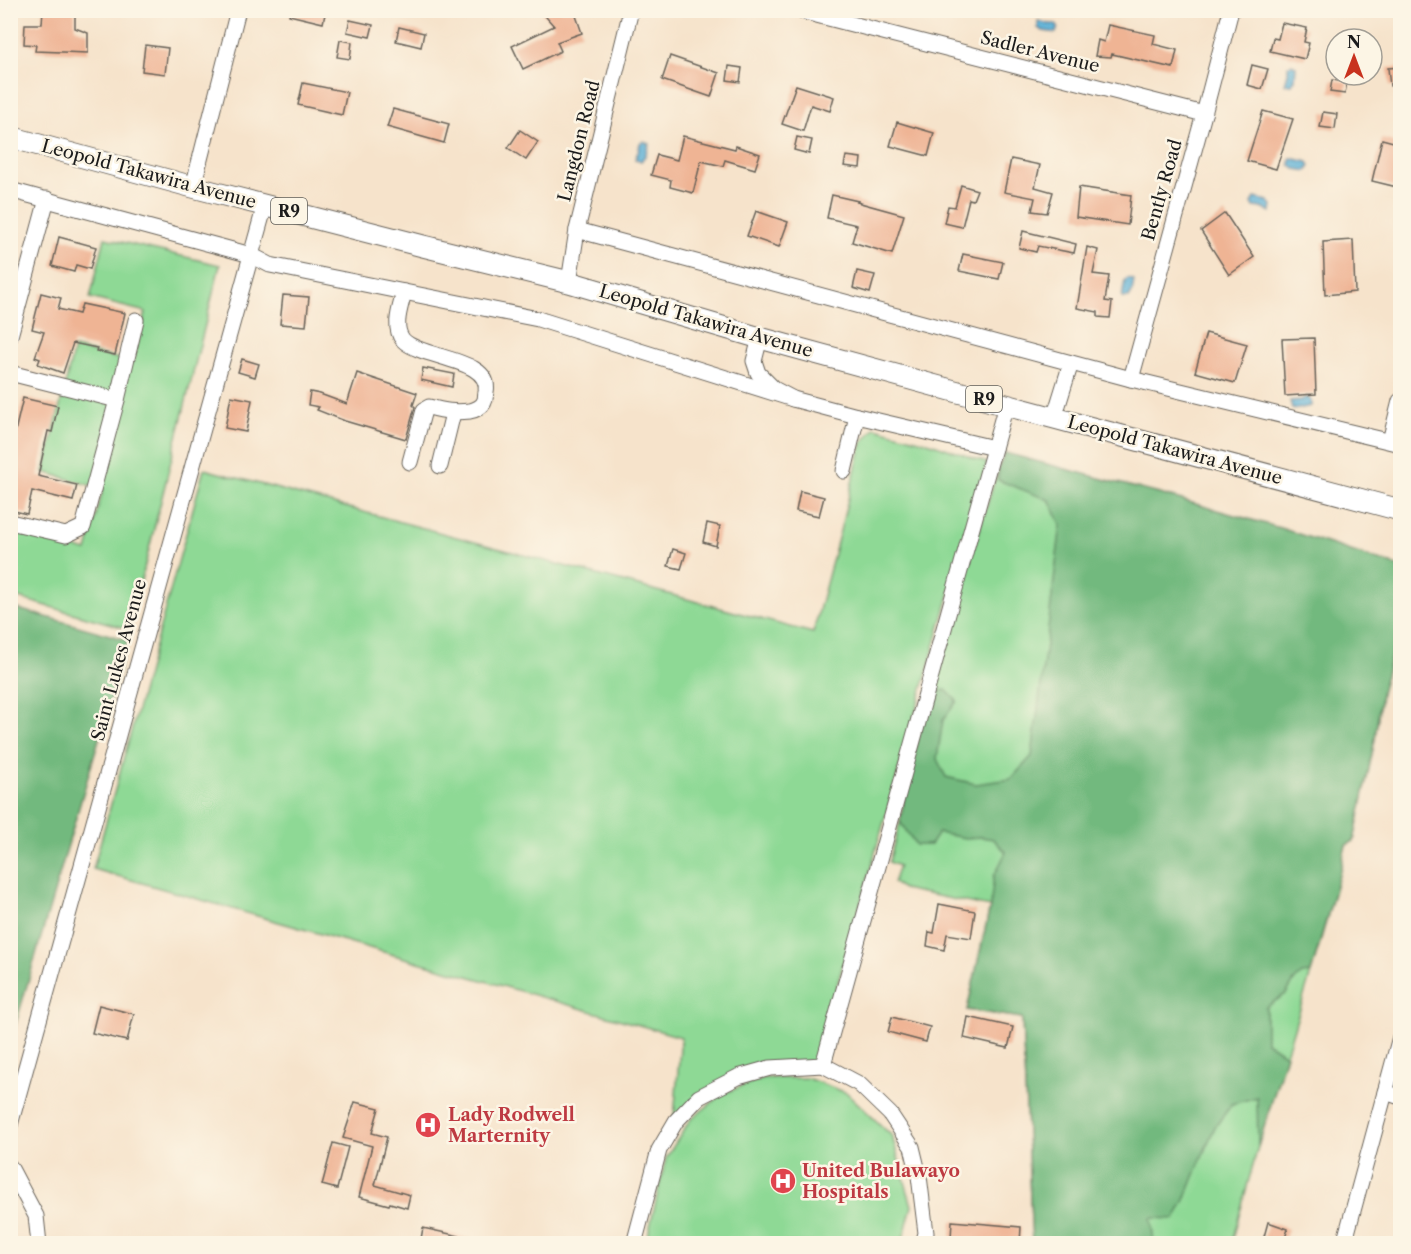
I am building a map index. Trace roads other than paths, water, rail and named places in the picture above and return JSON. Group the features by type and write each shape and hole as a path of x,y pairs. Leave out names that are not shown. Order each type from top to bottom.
{"highway":[{"name":"Leopold Takawira Avenue","path":"10,137 265,205 570,282 760,338 1401,510"}],"street":[{"path":"193,186 238,10"},
{"name":"Langdon Road","path":"570,282 577,230 631,10"},
{"name":"Sadler Avenue","path":"797,10 1204,114"},
{"name":"Bently Road","path":"1131,379 1231,10"},
{"path":"10,190 251,255 270,265 538,319 793,399 994,448"},
{"path":"10,336 47,199"},
{"name":"Saint Lukes Avenue","path":"10,1125 265,205"},
{"path":"577,230 1131,379 1395,442 1401,401"},
{"path":"404,292 398,323 398,331 404,340 416,350 475,369 484,376 487,387 484,402 475,410 453,413 429,407 424,410 410,462"},
{"path":"10,522 66,535 83,527 136,320"},
{"path":"760,338 754,361 758,373 774,389 793,399"},
{"path":"1054,418 1071,363"},
{"path":"10,373 117,400"},
{"path":"823,1065 1006,405"},
{"path":"440,466 453,413"},
{"path":"844,471 857,416"},
{"path":"1344,1244 1401,1037"},
{"path":"634,1244 659,1150 676,1120 699,1097 738,1077 770,1068 823,1065 859,1084 890,1114 912,1147 919,1176 926,1233 923,1244"},
{"path":"1385,1092 1401,1097"},
{"path":"10,1167 36,1216 39,1244"}],"water":[{"path":"1038,21 1056,24 1058,27 1056,33 1038,28"},
{"path":"1291,64 1296,66 1295,79 1292,84 1285,84 1288,66"},
{"path":"644,141 649,144 641,161 635,159 640,143"},
{"path":"1291,158 1308,162 1310,166 1307,171 1295,169 1290,165"},
{"path":"1255,198 1268,201 1272,205 1271,212 1254,207 1252,203"},
{"path":"1128,278 1134,280 1132,293 1129,298 1122,298 1125,280"},
{"path":"1307,397 1311,400 1311,406 1292,408 1290,401"}],"place":[{"name":"Lady Rodwell Marternity","path":"428,1125"},
{"name":"United Bulawayo Hospitals","path":"783,1181"}]}
